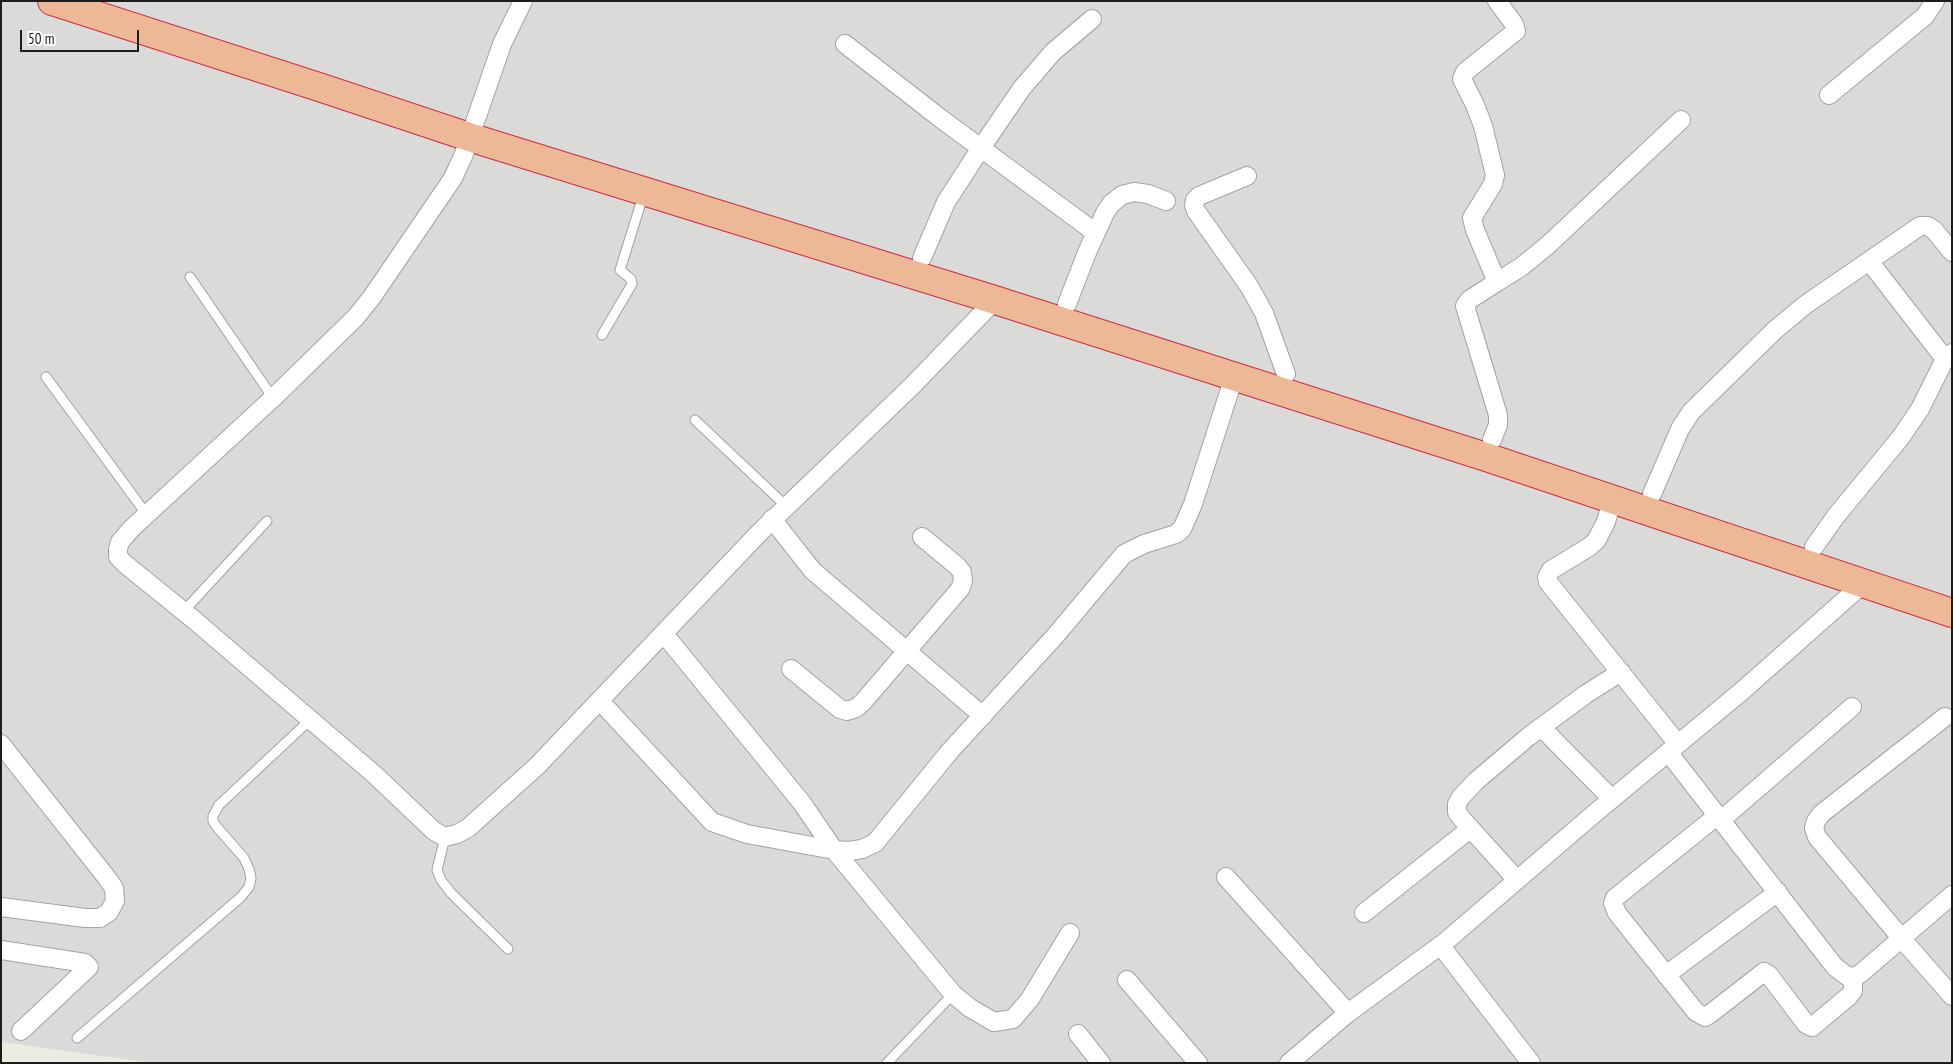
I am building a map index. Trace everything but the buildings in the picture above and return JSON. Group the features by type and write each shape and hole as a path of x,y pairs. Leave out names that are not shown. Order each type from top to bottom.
{"highway":[{"path":"52,1 322,88 922,258 1492,440 1952,593"},
{"path":"110,1 472,129 644,193 996,300 1612,500 1952,613"}],"street":[{"path":"523,1 502,44 464,154 453,178 372,297 356,317 273,398 147,515 120,542 118,549 118,557 375,774 434,831 445,836 457,834 468,828 537,766 772,519 912,386 996,300"},
{"path":"1496,1 1514,24 1516,31 1465,72 1462,79 1483,126 1495,175 1493,184 1472,218 1475,230 1497,282"},
{"path":"1829,95 1925,16 1935,1"},
{"path":"922,258 946,202 981,148 1040,66 1053,52 1092,19"},
{"path":"845,44 1096,233"},
{"path":"1492,440 1498,425 1498,415 1465,306 1469,300 1521,267 1548,245 1681,120"},
{"path":"1247,176 1199,196 1195,200 1194,205 1196,211 1249,286 1264,313 1286,374"},
{"path":"1067,304 1096,233 1111,204 1122,196 1134,192 1148,194 1166,201"},
{"path":"1652,494 1680,428 1691,412 1776,330 1805,306 1920,226 1924,225 1934,230 1952,252"},
{"path":"1814,547 1836,516 1901,437 1920,409 1949,356 1869,262"},
{"path":"600,701 712,822 747,834 834,850 849,851 862,849 875,843 950,751 1056,635 1124,554 1144,544 1176,534 1182,529 1193,504 1234,377"},
{"path":"1612,500 1606,522 1596,541 1551,570 1547,577 1550,586 1621,672 1719,818 1835,967 1847,976 1853,977 1860,974 1902,940 1952,895"},
{"path":"772,519 813,571 983,716"},
{"path":"791,669 832,705 840,709 847,711 856,708 863,702 960,589 963,580 962,572 922,538"},
{"path":"1289,1063 1348,1013 1440,946 1742,691 1864,583"},
{"path":"664,634 802,803 834,850 953,994 970,1008 994,1022 1013,1019 1030,999 1070,933"},
{"path":"1517,880 1470,829 1457,812 1457,804 1476,781 1541,727 1586,694 1621,672"},
{"path":"1852,707 1719,818 1615,898 1613,902 1617,913 1666,975 1696,1012 1704,1017 1766,972 1806,1024 1812,1027 1849,996 1853,991 1853,977"},
{"path":"1945,717 1821,814 1814,828 1817,837 1902,940 1952,996"},
{"path":"1541,727 1612,799"},
{"path":"1,744 107,878 114,888 115,901 109,912 100,918 85,918 1,907"},
{"path":"1364,913 1470,829"},
{"path":"1226,877 1348,1013"},
{"path":"1666,975 1778,892"},
{"path":"1440,946 1531,1063"},
{"path":"1,950 85,963 90,967 21,1031"},
{"path":"1127,980 1198,1063"},
{"path":"1078,1034 1101,1063"}],"lane":[{"path":"602,335 632,284 630,279 620,270 644,193"},
{"path":"190,277 273,398"},
{"path":"46,377 147,515"},
{"path":"695,420 786,506"},
{"path":"184,612 267,522"},
{"path":"77,1038 241,897 249,887 251,878 244,858 213,821 213,816 219,805 310,720"},
{"path":"445,836 437,870 441,880 451,893 508,949"},
{"path":"887,1063 953,994"}],"shaded area":[{"path":"1,1 1952,1 1952,1063 153,1063 1,1042"}]}
